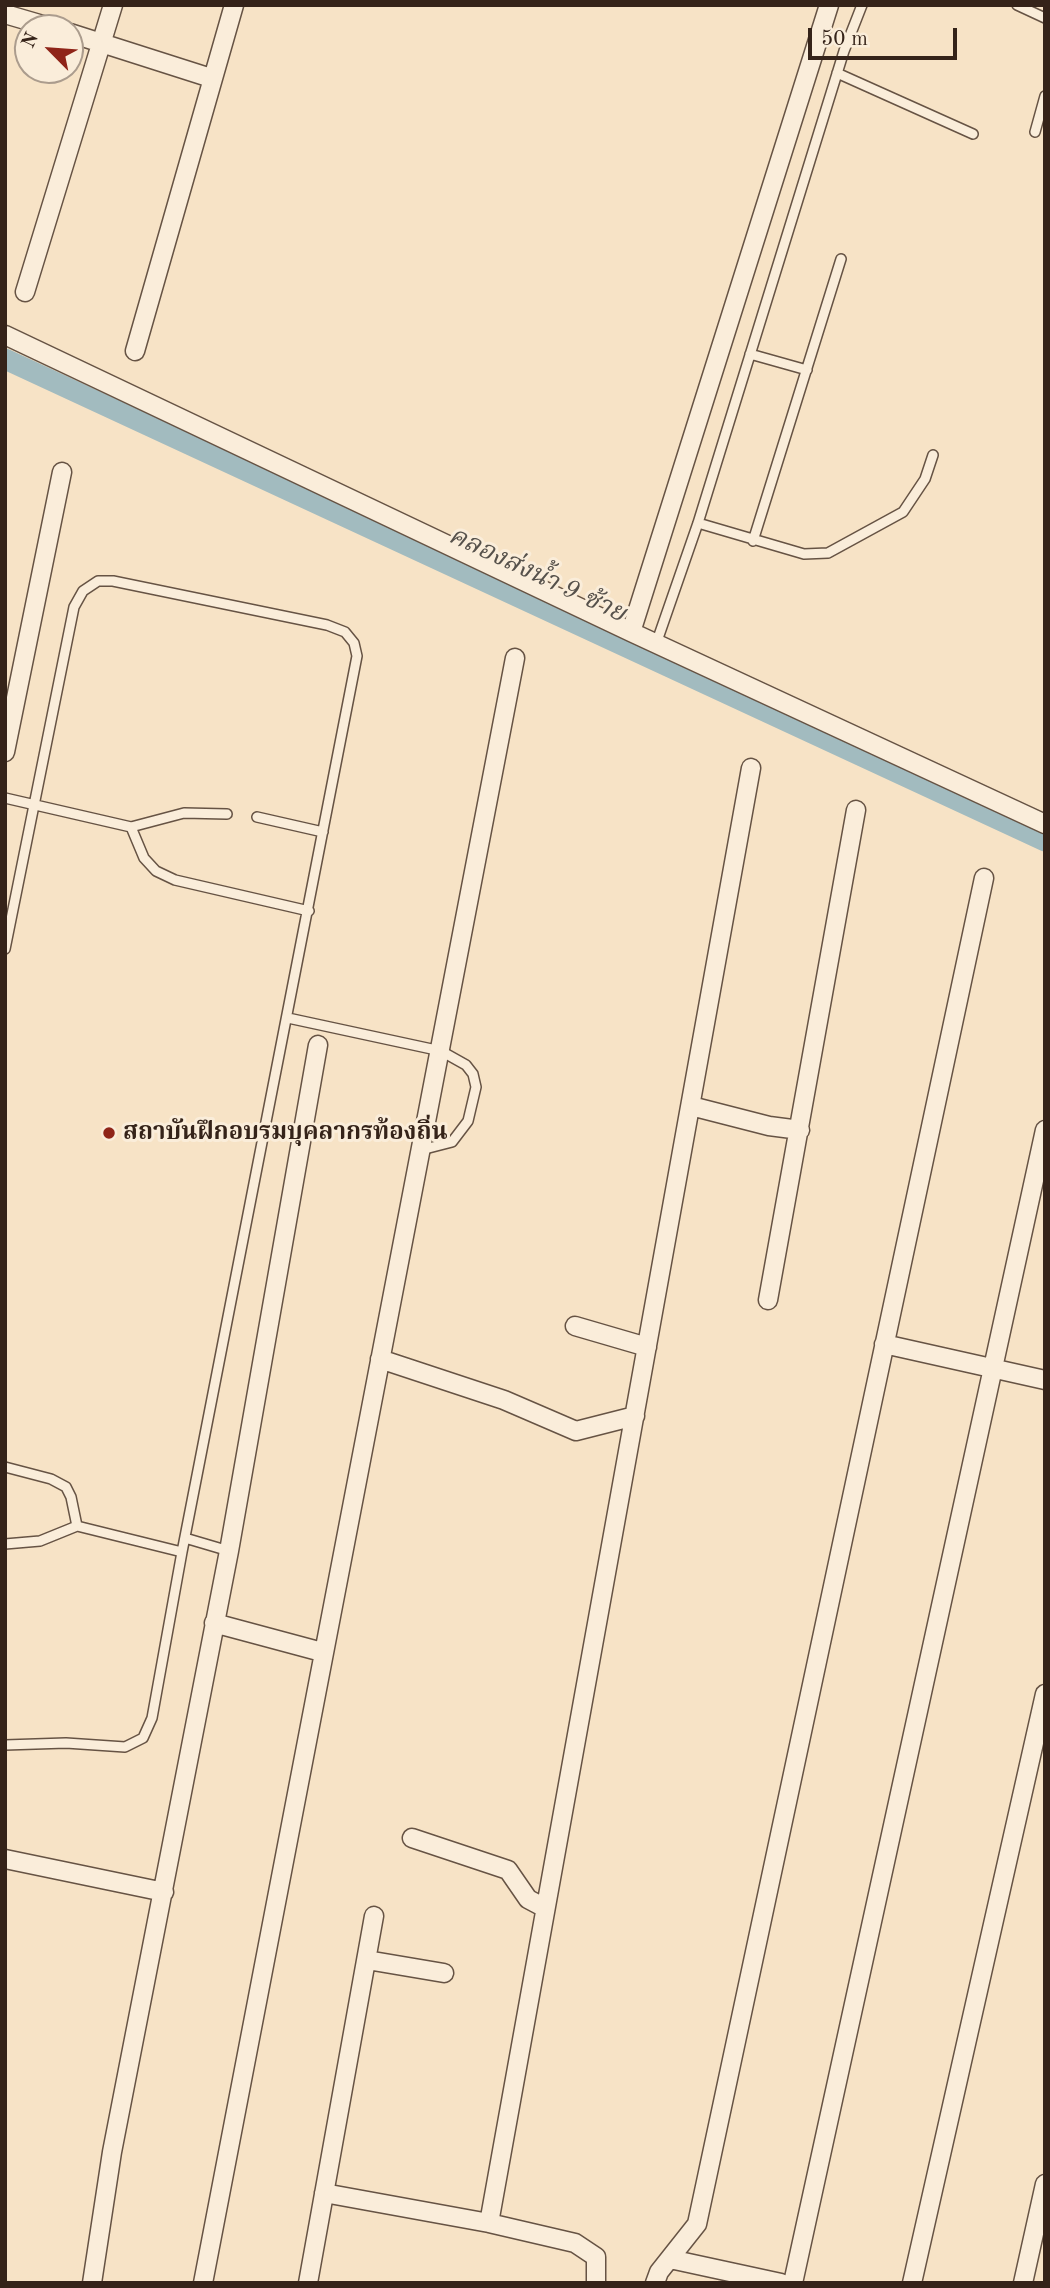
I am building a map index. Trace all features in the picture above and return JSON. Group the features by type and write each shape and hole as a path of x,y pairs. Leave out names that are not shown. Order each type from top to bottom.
{"street":[{"path":"25,292 113,5"},
{"path":"135,351 234,5"},
{"path":"631,632 829,5"},
{"path":"84,37 211,78"},
{"path":"5,335 656,644 1045,824"},
{"path":"5,752 62,472"},
{"path":"203,2283 322,1652 441,1051 515,658"},
{"path":"489,2222 751,768"},
{"path":"768,1300 856,810"},
{"path":"655,2283 697,2224 984,877"},
{"path":"92,2283 112,2152 229,1551 318,1045"},
{"path":"691,1106 769,1126 800,1130"},
{"path":"793,2283 1045,1130"},
{"path":"575,1326 647,1347"},
{"path":"884,1344 1045,1380"},
{"path":"380,1359 504,1400 576,1431 635,1416"},
{"path":"214,1623 322,1652"},
{"path":"912,2283 1045,1694"},
{"path":"412,1838 508,1870 528,1899 545,1908"},
{"path":"5,1859 164,1892"},
{"path":"308,2283 374,1916"},
{"path":"367,1960 444,1973"},
{"path":"1023,2283 1045,2184"},
{"path":"324,2193 489,2222 586,2248 596,2257 596,2283"},
{"path":"670,2259 781,2283"}],"lane":[{"path":"656,644 698,523 837,73 862,5"},
{"path":"1017,5 1045,18"},
{"path":"837,73 973,134"},
{"path":"1035,132 1045,96"},
{"path":"753,541 841,259"},
{"path":"750,354 807,370"},
{"path":"698,523 804,554 828,553 903,512 925,479 933,455"},
{"path":"5,949 74,607 83,591 98,581 113,581 327,625 345,632 355,643 357,656 309,911 181,1552 152,1718 143,1738 125,1747 66,1743 5,1745"},
{"path":"5,798 131,827 184,813 227,814"},
{"path":"257,817 323,832"},
{"path":"131,827 144,858 156,871 175,880 309,911"},
{"path":"288,1018 441,1051 466,1065 473,1074 476,1087 468,1121 452,1142 421,1150"},
{"path":"5,1467 51,1479 66,1487 77,1526"},
{"path":"5,1544 40,1541 77,1526 181,1552"},
{"path":"185,1538 229,1551"}],"waterway":[{"name":"คลองส่งน้ำ 9 ซ้าย","path":"5,359 1045,841"}],"place":[{"name":"สถาบันฝึกอบรมบุคลากรท้องถิ่น","path":"109,1133"}]}
